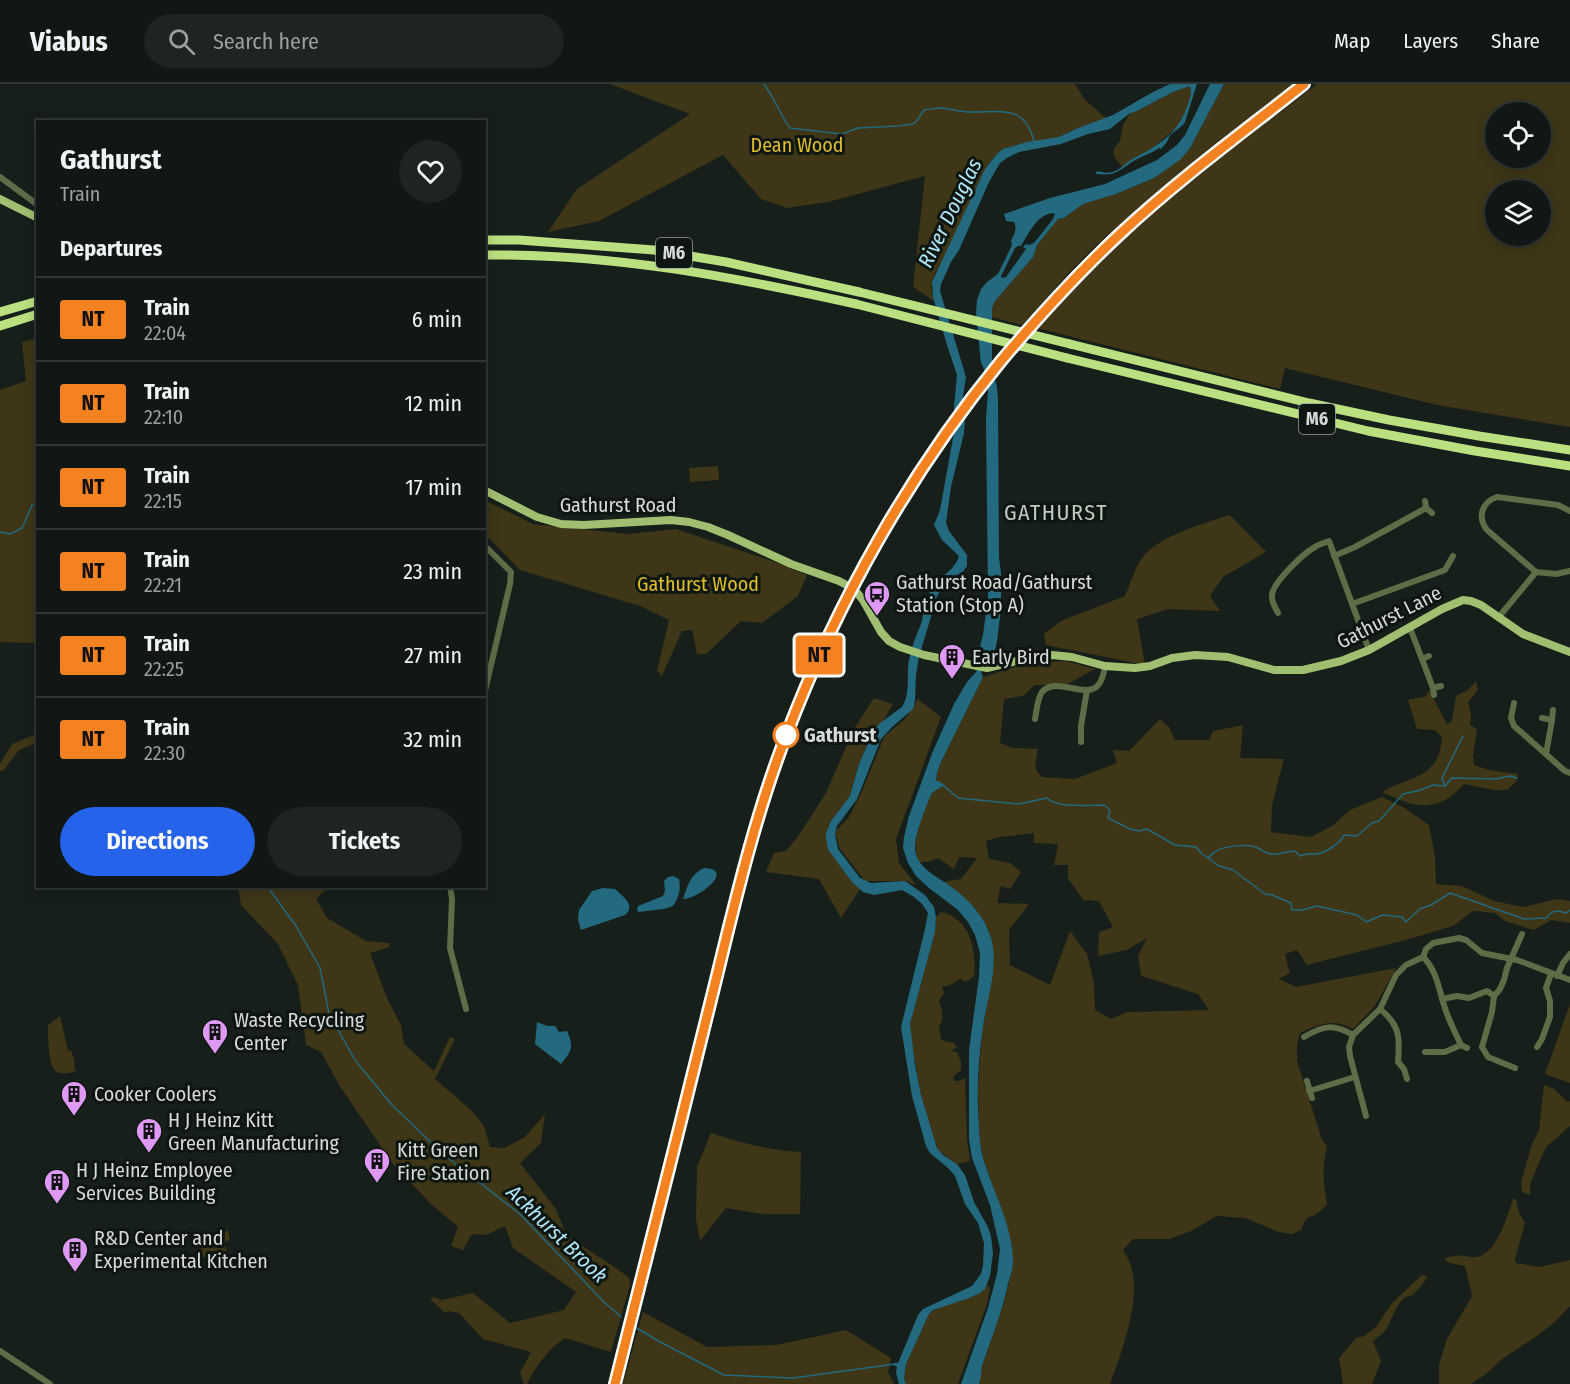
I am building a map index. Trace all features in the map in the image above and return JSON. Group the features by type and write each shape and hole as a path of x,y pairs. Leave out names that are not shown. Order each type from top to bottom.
{"highway":[{"name":"M6","path":"486,240 519,240 654,250 726,262 1389,420 1570,450"},
{"name":"M6","path":"486,255 516,254 598,259 756,282 856,304 1368,431 1570,466"},
{"path":"0,312 36,301"},
{"path":"0,326 36,315"}],"main road":[{"path":"0,199 36,217"},
{"name":"Gathurst Road","path":"486,491 537,517 561,524 584,525 671,520 698,524 855,589"},
{"name":"Gathurst Lane","path":"855,589 884,636 894,644 924,655 979,666 992,667 1052,655 1072,657 1105,666 1135,668 1178,657 1222,656 1268,669 1303,670 1341,661 1370,650 1452,603 1462,600 1476,602 1530,638 1570,652"}],"street":[{"path":"0,177 36,204"},
{"path":"1570,511 1558,505 1501,497 1491,499 1484,506 1481,517 1485,527 1536,572 1556,574 1570,571"},
{"path":"1334,556 1429,510 1425,501"},
{"path":"1278,613 1272,599 1277,583 1314,547 1329,542 1370,650"},
{"path":"486,547 511,572 486,686"},
{"path":"1352,604 1445,570 1453,556"},
{"path":"1498,618 1536,572"},
{"path":"1410,628 1425,658 1433,691 1441,686"},
{"path":"1035,719 1039,698 1048,687 1095,689 1101,683 1105,666"},
{"path":"1081,742 1081,726 1087,690"},
{"path":"1514,702 1512,724 1570,773"},
{"path":"1546,754 1553,711"},
{"path":"1542,718 1552,720"},
{"path":"450,888 450,948 466,1009"},
{"path":"1515,1068 1488,1057 1479,1047 1492,1012 1494,996 1500,988 1522,934"},
{"path":"1366,1116 1349,1047 1353,1035 1380,1010 1396,975 1406,965 1423,957 1426,949 1433,943 1459,938 1466,940 1482,953 1512,959 1570,980"},
{"path":"1537,1047 1550,1017 1552,1001 1546,988 1570,954"},
{"path":"1423,957 1429,963 1442,993 1442,999 1464,1046 1444,1052 1425,1052"},
{"path":"1442,999 1457,996 1469,998 1487,991 1494,996"},
{"path":"1380,1010 1396,1026 1402,1051 1398,1062 1404,1069 1407,1079"},
{"path":"1304,1037 1317,1029 1327,1027 1341,1029 1353,1035"},
{"path":"1310,1091 1355,1077"},
{"path":"1307,1081 1312,1098"},
{"path":"0,1351 50,1384"}],"green space":[{"name":"Dean Wood","path":"610,84 1075,84 1085,100 1106,118 1059,137 997,154 985,169 934,276 931,287 934,301 913,287 925,176 828,202 787,208 761,199 723,155 599,221 548,232 577,189 690,114"},
{"path":"1224,84 1299,84 1180,175 1111,232 1076,265 1022,325 991,317 995,301 1033,257 1037,245 1057,220 1064,218 1083,204 1116,194 1154,178 1181,158 1190,148"},
{"path":"1317,84 1570,84 1570,427 1437,405 1285,368 1280,389 1033,327 1146,213 1275,110 1278,114"},
{"path":"1190,86 1192,94 1181,123 1154,147 1122,167 1113,152 1120,141 1123,125 1130,113"},
{"path":"36,338 36,643 0,642 0,390 26,381 22,342"},
{"path":"718,466 719,480 690,482 689,468"},
{"name":"Gathurst Wood","path":"486,501 533,524 628,534 676,529 807,575 798,596 762,623 741,621 706,654 697,654 692,630 682,631 662,676 657,671 669,620 640,606 520,570 486,535"},
{"path":"1230,515 1266,552 1223,577 1210,596 1220,611 1168,609 1137,619 1145,665 1046,645 1044,634 1061,621 1125,596 1139,562 1149,550 1183,531"},
{"path":"1066,661 1095,669 1066,685 1035,685 1023,696 1004,699 1000,743 1013,748 1038,749 1036,767 1042,777 1075,779 1117,763 1113,750 1129,751 1160,719 1169,727 1175,740 1209,740 1213,731 1243,725 1240,758 1284,759 1272,805 1271,832 1311,837 1332,826 1350,810 1382,797 1403,807 1429,825 1435,857 1436,884 1462,886 1494,901 1523,907 1557,899 1570,901 1570,923 1551,920 1534,930 1505,921 1495,913 1473,911 1453,926 1307,965 1297,950 1285,954 1290,973 1279,979 1296,987 1396,968 1375,1006 1353,1029 1333,1023 1300,1033 1297,1061 1322,1140 1327,1146 1324,1175 1327,1204 1315,1215 1307,1218 1301,1230 1292,1234 1279,1232 1245,1218 1217,1216 1191,1231 1170,1239 1133,1239 1123,1250 1130,1263 1134,1280 1132,1310 1110,1384 979,1384 981,1370 1005,1299 1013,1263 1009,1234 983,1158 979,1135 980,1056 993,967 988,929 974,907 943,882 961,879 977,858 959,857 954,869 938,858 928,862 919,862 916,855 918,830 929,799 932,793 944,785 936,782 941,762 983,677 1028,663","holes":["1034,833 1034,843 1058,844 1054,865 1068,865 1068,878 1083,900 1099,901 1113,927 1099,932 1098,956 1127,950 1147,938 1138,956 1141,976 1198,994 1209,1010 1127,1012 1111,1019 1095,1010 1094,983 1087,954 1070,931 1050,985 1010,965 1009,930 1029,904 997,903 1001,886 1010,889 1021,872 1010,863 989,859 986,841"]},
{"path":"1476,681 1478,690 1468,702 1471,714 1470,725 1477,729 1474,765 1489,770 1518,774 1516,782 1507,790 1464,784 1445,800 1426,805 1405,802 1382,792 1422,774 1436,761 1440,751 1442,737 1435,730 1417,729 1408,700 1426,696 1429,690 1447,724 1452,721 1456,696 1468,690"},
{"path":"874,698 893,704 884,720 873,732 859,764 850,796 831,821 826,833 832,855 860,889 841,918 819,879 766,872 774,853 786,851 826,793 854,729"},
{"path":"918,699 941,717 896,839 899,863 916,885 905,881 865,881 840,849 835,832 849,817 884,737 905,719"},
{"path":"36,734 36,743 19,750 3,771 0,771 0,764 12,744"},
{"path":"238,888 327,888 316,899 327,918 366,941 390,943 389,947 370,953 387,998 401,1025 404,1044 434,1071 450,1037 455,1039 435,1079 472,1111 484,1126 490,1147 504,1148 525,1137 545,1114 541,1143 520,1163 556,1209 566,1235 629,1277 630,1285 611,1352 565,1338 538,1364 527,1384 524,1384 520,1373 531,1352 483,1339 459,1313 448,1311 445,1313 430,1299 433,1297 442,1300 473,1293 510,1323 564,1310 576,1292 513,1248 505,1226 486,1235 472,1234 463,1250 451,1246 458,1227 431,1204 393,1164 341,1088 321,1052 306,1045 298,985 278,944 241,905"},
{"path":"941,912 951,915 965,928 973,946 975,966 974,976 966,982 960,979 942,987 944,993 939,1001 942,1010 939,1028 941,1039 954,1043 957,1047 951,1051 957,1052 961,1062 961,1070 953,1077 955,1081 965,1078 970,1161 957,1164 939,1151 933,1136 921,1095 910,1033 910,1024 935,932 936,917"},
{"path":"1570,1004 1570,1083 1545,1074"},
{"path":"60,1016 68,1051 71,1050 76,1071 66,1073 59,1073 54,1069 49,1051 48,1025"},
{"path":"1544,1085 1554,1089 1568,1102 1570,1101 1570,1126 1546,1147 1530,1184 1530,1195 1522,1192 1521,1183 1531,1147 1539,1130"},
{"path":"711,1133 755,1146 801,1152 800,1214 763,1214 726,1208 700,1241 696,1219 697,1167"},
{"path":"1513,1199 1516,1199 1519,1213 1525,1223 1515,1259 1516,1263 1539,1267 1570,1260 1570,1306 1554,1323 1471,1384 1439,1384 1439,1365 1447,1339 1472,1296 1465,1266 1446,1261 1445,1258 1475,1257 1491,1248 1505,1224"},
{"path":"228,1230 230,1240 224,1242 228,1257 193,1257 207,1243"},
{"path":"1422,1275 1427,1276 1425,1281 1413,1295 1403,1299 1386,1330 1373,1341 1381,1361 1372,1384 1343,1384 1339,1358 1356,1338 1364,1336 1376,1327 1392,1303"},
{"path":"987,1284 990,1288 987,1304 958,1384 906,1384 904,1379 906,1364 929,1314 942,1306 976,1294"},
{"path":"643,1312 707,1347 776,1345 846,1330 891,1358 888,1372 894,1384 623,1384"}],"water":[{"path":"1170,84 1197,84 1185,122 1170,135 1161,149 1135,160 1116,172 1108,174 1096,174 1097,171 1110,173 1118,170 1167,137 1184,114 1191,91 1190,86 1130,113 1110,129 1061,144 1019,152 1000,163 941,284 940,291 966,377 963,396 964,433 951,487 946,523 949,531 967,555 967,566 962,573 947,581 937,596 919,657 913,709 881,739 857,799 837,826 835,834 838,849 860,878 871,883 905,881 925,895 934,907 935,932 910,1024 915,1065 921,1095 937,1148 957,1164 965,1175 974,1202 988,1227 993,1253 990,1276 985,1289 969,1298 933,1310 929,1314 906,1364 904,1379 906,1384 899,1384 897,1367 894,1363 898,1363 918,1315 923,1309 972,1286 981,1274 984,1243 978,1223 965,1204 955,1176 930,1153 926,1146 912,1096 901,1027 928,913 922,904 902,890 874,895 863,892 852,882 828,849 826,833 831,821 850,796 859,764 873,732 905,702 910,656 930,588 951,569 959,556 942,540 934,525 940,510 955,427 954,406 957,375 933,297 932,282 985,169 1003,149 1027,142 1059,137 1113,115"},
{"path":"1210,84 1224,84 1190,148 1181,159 1154,178 1116,194 1083,204 1064,218 1058,219 1037,245 1033,257 995,301 992,308 992,366 998,400 1001,573 1001,609 997,641 995,651 984,664 981,672 983,677 941,762 936,781 944,785 932,793 929,799 915,846 916,854 923,866 959,893 976,910 991,938 994,960 979,1058 979,1127 983,1158 1010,1235 1013,1265 1003,1305 982,1366 979,1384 961,1384 988,1308 997,1274 1000,1249 990,1205 972,1158 969,1139 969,1050 980,953 975,935 968,922 958,910 916,876 903,848 909,816 933,751 954,704 976,672 980,661 979,651 988,597 986,419 988,391 986,373 981,363 976,313 977,300 981,289 998,274 1012,245 1011,241 1016,227 1014,222 1006,221 1004,214 1050,198 1105,184 1157,160 1177,145 1185,135","holes":["1055,214 1034,243 1023,247 1026,249 1006,277 1002,278 1015,248 1021,246 1033,226 1046,215"]},
{"path":"704,868 716,873 712,884 698,894 683,899 693,877"},
{"path":"673,876 679,879 680,886 673,906 638,912 638,906 663,896 664,881"},
{"path":"603,888 615,889 629,904 628,911 625,915 581,930 578,920 579,910 592,891"},
{"path":"537,1022 555,1026 559,1032 567,1031 571,1049 561,1064 535,1044"}],"waterway":[{"path":"764,84 790,128 842,134 858,128 913,124 924,110 942,108 1017,115 1030,129 1034,141"},
{"name":"Ackhurst Brook","path":"0,532 10,534 22,528 32,505 36,502"},
{"path":"1463,736 1442,778 1445,786 1452,778 1496,779 1510,776 1517,778"},
{"path":"942,785 958,798 1019,804 1047,798 1065,805 1104,805 1110,810 1108,818 1130,829 1139,831 1147,829 1175,845 1196,847 1208,858 1219,850 1243,845 1254,846 1269,854 1295,851 1300,856 1319,854 1336,845 1344,835 1357,836 1372,823 1379,821 1403,794 1433,785 1445,786"},
{"path":"1208,858 1219,866 1233,870 1265,894 1291,903 1292,910 1317,906 1357,915 1366,922 1383,915 1402,917 1406,922 1420,909 1450,893 1524,919 1546,918 1552,912 1566,913 1570,910"},
{"name":"Ackhurst Brook","path":"268,888 296,926 320,968 329,1014 355,1060 391,1104 443,1154 520,1214 621,1317"},
{"path":"633,1326 724,1375 793,1378 895,1364"}],"railway":[{"path":"615,1384 753,836 786,736 828,636 852,587 906,493 936,447 968,403 1045,311 1143,213 1211,156 1304,84"}],"train":[{"name":"NT","path":"615,1384 759,816 803,693 854,585 888,523 951,427 1001,361 1040,316 1079,274 1156,202 1188,174 1304,84"}],"place":[{"name":"Gathurst Road/Gathurst Station (Stop A)","path":"877,617"},
{"name":"Early Bird","path":"952,680"},
{"name":"Gathurst","path":"786,735"},
{"name":"Waste Recycling Center","path":"215,1055"},
{"name":"Cooker Coolers","path":"74,1117"},
{"name":"H J Heinz Kitt Green Manufacturing","path":"149,1154"},
{"name":"Kitt Green Fire Station","path":"377,1184"},
{"name":"H J Heinz Employee Services Building","path":"57,1205"},
{"name":"R&D Center and Experimental Kitchen","path":"75,1273"}],"district":[{"name":"GATHURST","path":"1056,512"}],"water label":[{"name":"River Douglas","path":"950,213"}]}
